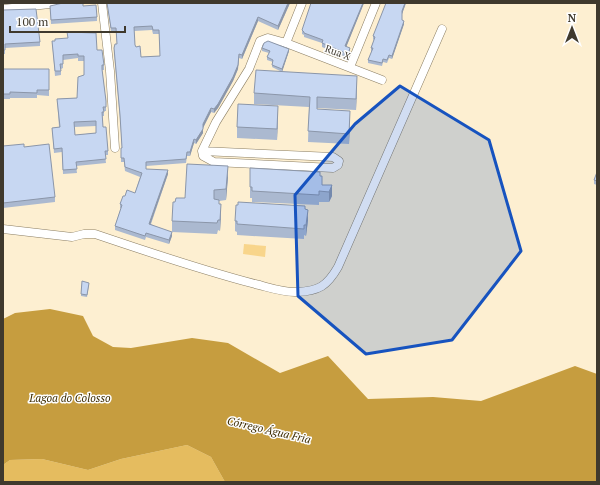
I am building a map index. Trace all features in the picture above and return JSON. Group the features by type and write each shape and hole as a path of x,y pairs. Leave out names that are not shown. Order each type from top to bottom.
{"street":[{"path":"3,9 59,3"},
{"path":"102,3 110,71 115,148"},
{"path":"286,43 302,3"},
{"path":"350,67 376,3"},
{"path":"3,229 72,237 84,234 95,234 240,280 295,293 324,286 330,281 338,267 442,29"},
{"name":"Rua X","path":"202,151 216,122 249,69 260,41 268,38 286,43 382,80"},
{"path":"202,151 333,157 339,161 333,168 214,162 203,156 202,151"}],"highlighted area":[{"path":"400,86 489,140 521,251 452,340 366,354 298,296 295,195 355,124"}],"shaded area":[{"path":"244,244 266,246 265,257 243,254"},
{"path":"187,445 211,457 225,482 3,482 3,465 10,460 42,459 88,470 121,459"}],"water":[{"name":"Lagoa do Colosso","path":"50,309 83,316 93,336 113,347 131,348 192,338 228,343 280,373 328,356 368,399 433,397 481,401 575,366 597,374 597,482 225,482 211,457 187,445 121,459 88,470 42,459 10,460 3,465 3,319 15,313"}],"building":[{"path":"63,3 83,3 83,6 96,5 97,17 51,20 50,6"},
{"path":"107,3 288,3 278,26 258,17 242,55 239,54 238,65 233,77 218,104 214,109 211,108 203,124 203,129 196,140 194,139 190,152 187,152 186,159 146,162 146,169 168,170 149,224 172,232 169,240 146,233 145,236 115,226 122,205 120,204 123,196 125,196 127,190 135,193 142,173 125,167 124,158 121,158 122,148 120,115 114,48 115,44 117,44 116,28 111,28","holes":["152,26 153,30 159,30 160,56 141,57 140,46 136,47 135,45 134,27"]},
{"path":"311,3 363,3 345,46 350,48 348,54 322,43 323,40 304,33 302,30"},
{"path":"386,3 405,3 402,11 402,20 404,21 392,56 389,55 387,60 383,59 382,63 368,60 373,48 371,48 375,37 373,36"},
{"path":"36,9 40,42 5,44 5,50 3,50 3,10"},
{"path":"67,32 96,33 97,50 102,50 104,65 102,65 102,69 106,107 103,107 104,112 102,112 103,127 106,127 108,151 105,151 106,159 76,162 77,169 63,170 62,148 54,149 52,128 60,127 57,99 77,98 78,77 84,75 84,56 78,56 78,54 63,55 63,64 60,64 61,71 55,71 52,41 55,41 55,39 68,38","holes":["96,121 96,133 75,135 74,122"]},
{"path":"268,41 289,49 282,69 272,65 273,60 267,57 270,51 262,48 264,43"},
{"path":"3,69 49,69 49,90 37,90 37,93 10,92 10,94 3,94"},
{"path":"256,70 357,76 356,99 317,97 317,109 350,111 349,134 308,131 310,97 254,93"},
{"path":"238,104 278,106 277,129 237,127"},
{"path":"24,144 24,147 49,144 55,197 3,203 3,146"},
{"path":"187,164 228,166 226,189 214,190 214,199 219,200 219,204 221,204 220,220 218,220 217,223 172,221 173,202 175,202 176,198 185,198"},
{"path":"250,168 320,172 320,176 322,176 322,185 332,185 329,192 319,191 319,195 252,191 252,187 250,187"},
{"path":"597,172 597,181 594,180"},
{"path":"238,202 305,206 305,209 308,210 306,225 304,225 304,229 237,224 237,221 235,221 236,205 238,205"},
{"path":"82,281 89,283 87,295 81,294"}],"water label":[{"name":"Córrego Água Fria","path":"269,430"}]}
